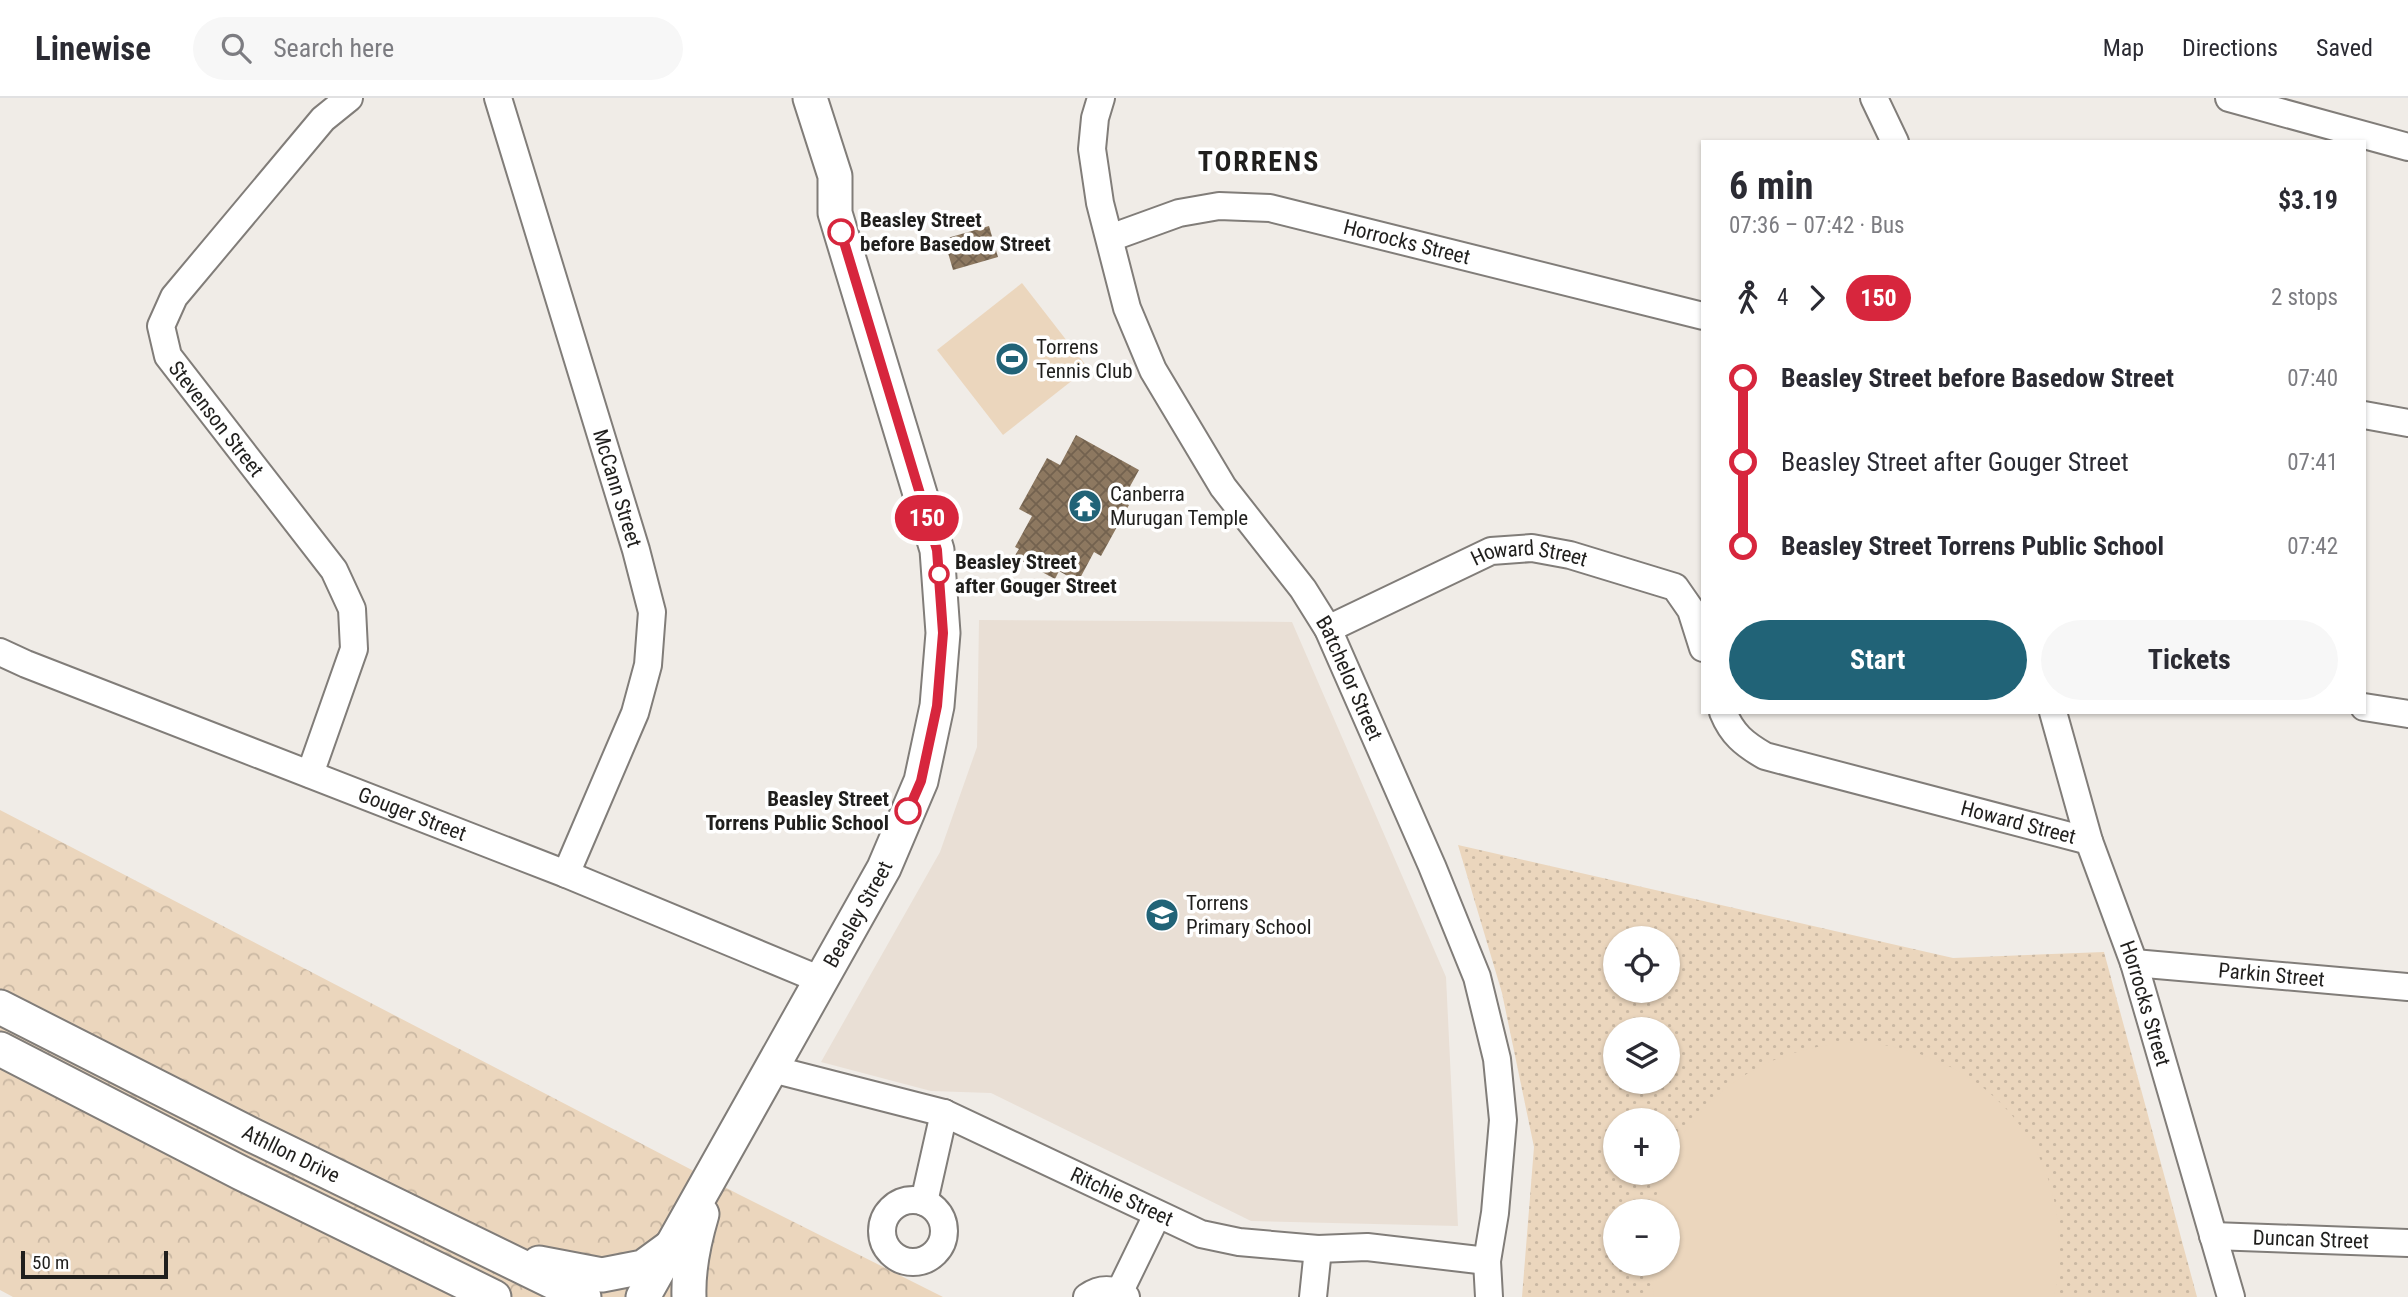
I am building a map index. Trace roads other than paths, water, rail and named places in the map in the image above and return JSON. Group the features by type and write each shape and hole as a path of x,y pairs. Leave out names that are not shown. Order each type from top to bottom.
{"main road":[{"name":"Beasley Street","path":"786,98 813,183 835,213"},
{"name":"Beasley Street","path":"643,1297 884,868 921,781 937,706 943,633 937,550 835,213 835,176 810,98"},
{"name":"Athllon Drive","path":"0,1007 254,1136 584,1297"},
{"name":"Athllon Drive","path":"0,1049 241,1173 494,1297"},
{"path":"688,1297 688,1279 695,1238 713,1174"},
{"path":"502,1257 602,1275 643,1267 671,1247"}],"street":[{"name":"Stevenson Street","path":"310,774 354,649 352,609 334,570 168,356 161,326 174,297 323,119 349,98"},
{"name":"McCann Street","path":"498,98 636,550 652,612 648,665 635,713 566,874"},
{"name":"Batchelor Street","path":"1101,98 1095,118 1092,149 1100,204 1127,308 1153,370 1223,487 1303,589 1328,629 1432,866 1477,977 1497,1059 1503,1120 1495,1213 1487,1261 1489,1297"},
{"path":"2230,98 2408,147"},
{"path":"1884,102 1894,140"},
{"name":"Horrocks Street","path":"1110,238 1179,213 1219,206 1270,208 1701,316"},
{"path":"2366,415 2408,423"},
{"name":"Howard Street","path":"1328,629 1491,551 1532,548 1570,555 1675,587 1691,610 1701,642"},
{"name":"Gouger Street","path":"0,652 566,874 821,980"},
{"path":"2366,707 2408,714"},
{"name":"Howard Street","path":"1724,714 1730,729 1745,744 1765,755 2089,841"},
{"name":"Horrocks Street","path":"2054,714 2089,841 2134,963 2231,1297"},
{"name":"Parkin Street","path":"2134,963 2408,987"},
{"name":"Ritchie Street","path":"772,1069 944,1113 1201,1234 1239,1242 1318,1249 1367,1247 1487,1261"},
{"path":"924,1202 944,1113"},
{"path":"1087,1297 1098,1291 1123,1295 1157,1215"},
{"name":"Duncan Street","path":"2213,1236 2408,1243"},
{"path":"1312,1297 1318,1249"}],"place":[{"name":"Beasley Street before Basedow Street","path":"841,232"},
{"name":"Torrens Tennis Club","path":"1012,359"},
{"name":"Canberra Murugan Temple","path":"1085,506"},
{"name":"Beasley Street after Gouger Street","path":"939,574"},
{"name":"Beasley Street Torrens Public School","path":"908,811"},
{"name":"Torrens Primary School","path":"1162,915"}],"district":[{"name":"TORRENS","path":"1259,161"}]}
